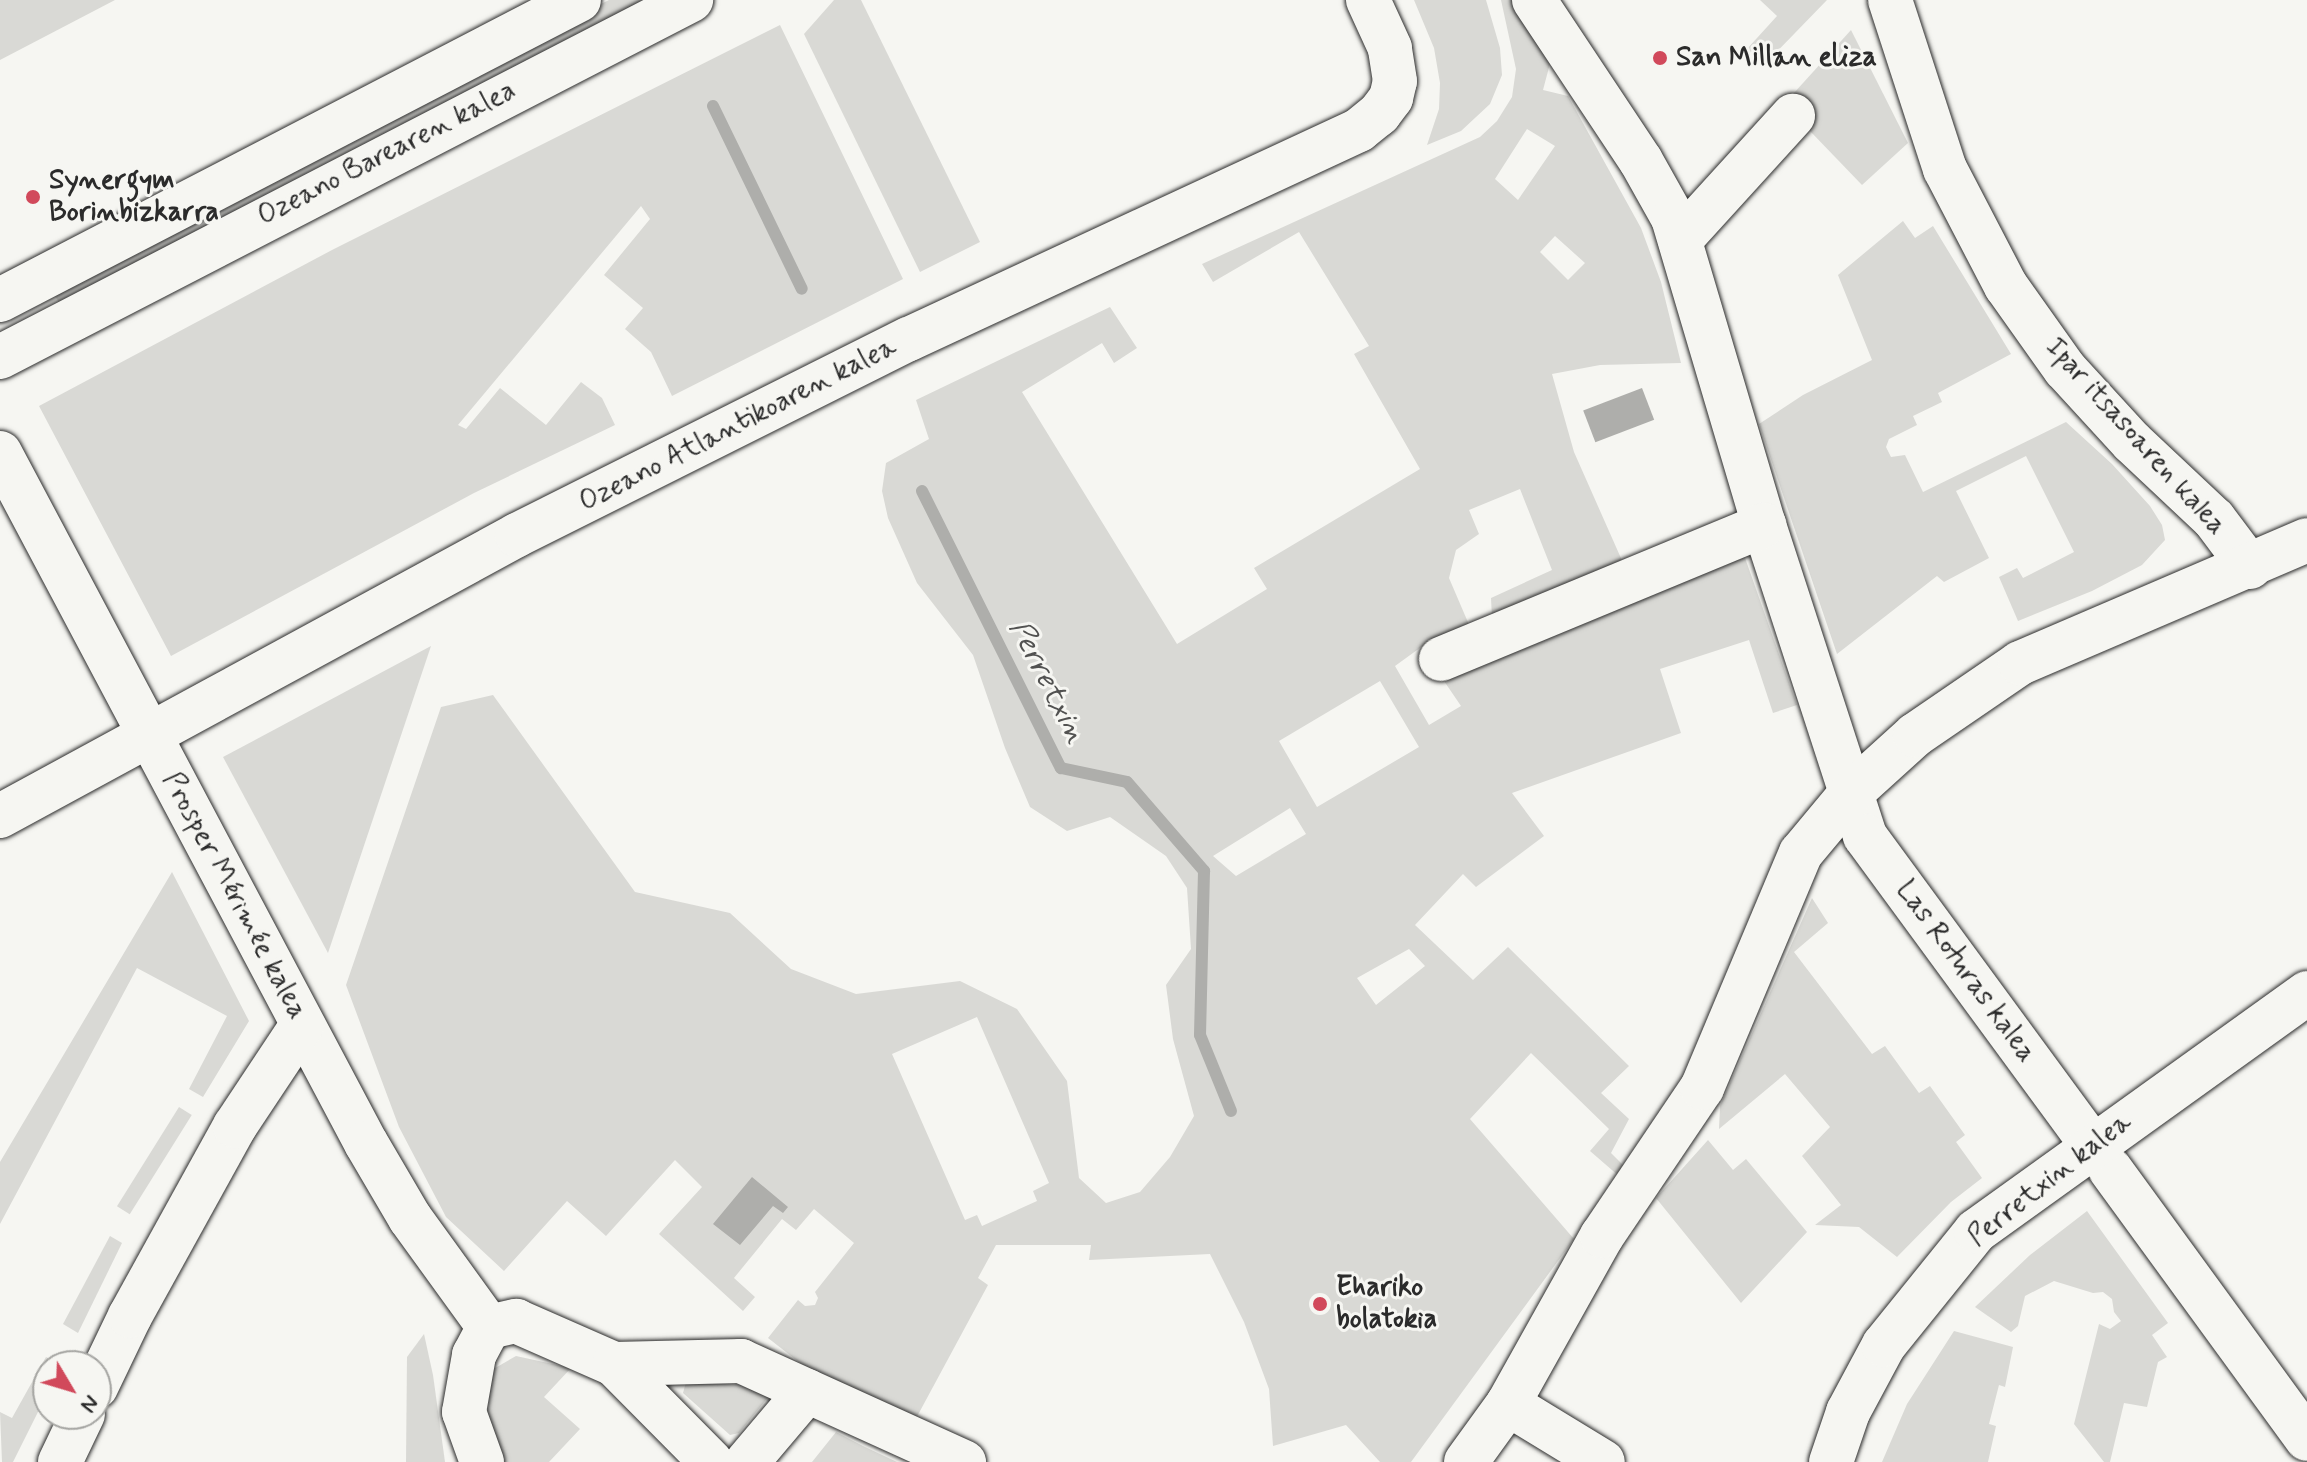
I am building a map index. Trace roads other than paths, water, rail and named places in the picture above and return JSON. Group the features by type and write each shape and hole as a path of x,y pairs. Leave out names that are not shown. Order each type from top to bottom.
{"street":[{"name":"Ozeano Barearen kalea","path":"0,300 579,0"},
{"name":"Ozeano Barearen kalea","path":"0,357 691,0"},
{"name":"Ozeano Atlantikoaren kalea","path":"0,816 517,535 841,373 1359,130 1379,114 1391,98 1395,81 1390,48 1368,0"},
{"name":"Las Roturas kalea","path":"1534,0 1641,161 1673,218 1764,525 1865,836 2307,1439"},
{"name":"Ipar itsasoaren kalea","path":"1890,0 1945,169 2006,286 2065,369 2132,442 2214,519 2250,567"},
{"path":"1680,240 1793,116"},
{"name":"Prosper Mérimée kalea","path":"0,453 302,1025 410,1218 489,1327"},
{"path":"1441,659 1764,525"},
{"path":"1466,1462 1508,1404 1602,1236 1702,1088 1801,853 1851,793 1915,735 2020,663 2307,540"},
{"name":"Perretxin kalea","path":"1831,1462 1848,1412 1884,1345 1929,1285 1976,1231 2101,1157 2307,993"},
{"path":"112,1354 235,1126 302,1025"},
{"path":"482,1462 464,1412 474,1355 489,1327 516,1321 614,1364 711,1462"},
{"path":"614,1364 741,1361 964,1462"},
{"path":"747,1462 807,1391"},
{"path":"1508,1404 1603,1462"},
{"path":"60,1462 75,1430"}],"waterway":[{"name":"Perretxin","path":"713,106 802,289"},
{"name":"Perretxin","path":"922,491 1061,768 1127,782 1204,871 1200,1035 1231,1111"}],"place":[{"name":"San Millan eliza","path":"1660,58"},
{"name":"Synergym Borinbizkarra","path":"33,197"},
{"name":"Ehariko bolatokia","path":"1320,1304"}]}
